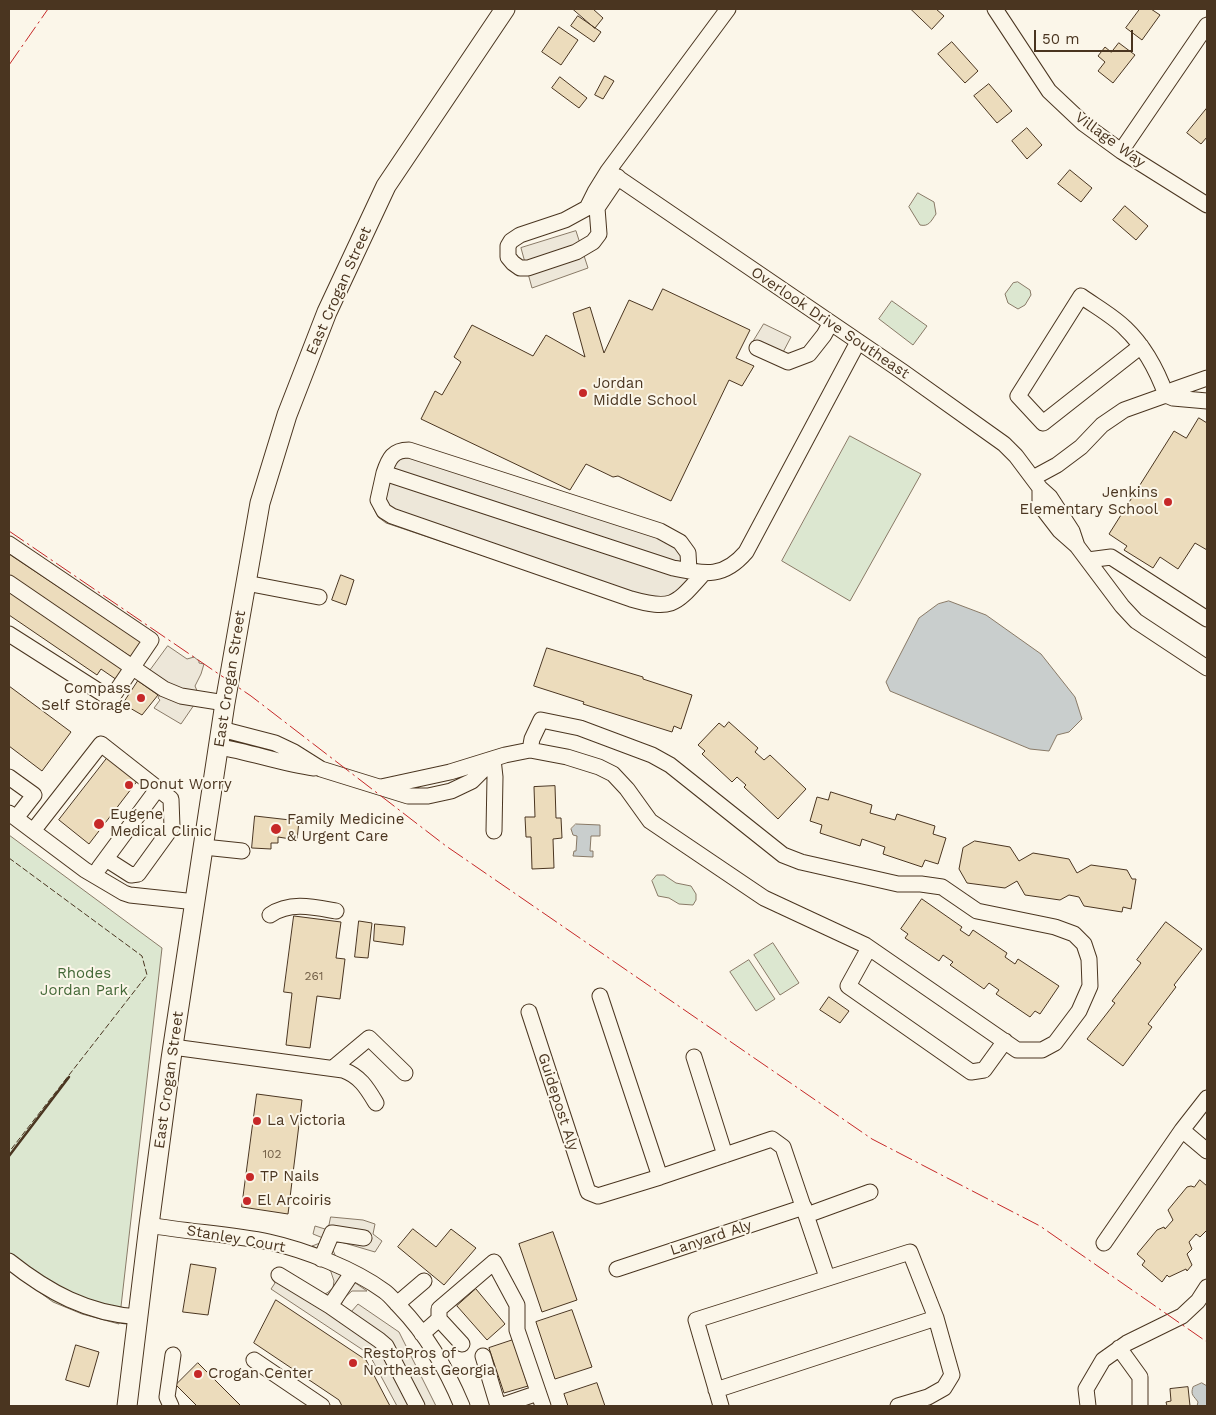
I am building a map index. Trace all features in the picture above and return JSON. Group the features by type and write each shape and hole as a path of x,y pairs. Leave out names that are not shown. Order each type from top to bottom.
{"main road":[{"name":"East Crogan Street","path":"127,1406 149,1224 174,1047 225,703 260,503 287,415 327,312 386,186 505,9"}],"street":[{"path":"613,174 597,208 599,234 593,242 576,252 528,268 520,268 513,263 508,257 508,246 511,240 520,235 565,220 587,208 613,174 728,9"},
{"name":"Village Way","path":"995,9 1049,91 1084,124 1121,151 1207,205"},
{"path":"1121,151 1207,25"},
{"name":"Overlook Drive Southeast","path":"613,174 1004,444 1016,456 1036,483 1050,496 1072,531 1077,546 1136,622 1207,668"},
{"path":"1141,346 1043,423 1018,396 1081,296 1125,328 1141,346 1156,367 1166,395 1173,398 1207,401"},
{"path":"757,348 788,362 809,354 830,324"},
{"path":"384,473 673,568 714,573 731,566 746,552 858,342"},
{"path":"1036,483 1081,447 1102,425 1124,410 1207,378"},
{"path":"409,450 660,531 680,542 688,553 696,572 680,599 668,605 652,605 392,516 384,511 378,500 388,458 394,453 409,450"},
{"path":"9,544 151,640 111,698 9,634"},
{"path":"1088,560 1111,558 1207,619"},
{"path":"9,583 164,689 172,693 198,699 225,703"},
{"path":"246,583 319,597"},
{"path":"381,787 436,776 505,755 530,750 567,757 599,767 613,774 627,789 650,821 764,898 869,948 1017,1050 1042,1050 1055,1043 1080,1011 1090,986 1089,959 1084,944 1074,934 1054,927 977,911 942,887 898,884 801,862 783,854 670,765 652,755 580,728 541,720 532,739 530,750"},
{"path":"220,738 250,753 288,764 321,769 408,796 428,796 451,791 472,781 494,759"},
{"path":"33,831 101,744 171,799 172,827 138,874 131,876 106,860"},
{"path":"494,759 494,831"},
{"path":"436,776 441,793"},
{"path":"9,777 34,795 13,816 94,875 130,895 196,902"},
{"path":"94,875 158,788"},
{"path":"204,847 242,851"},
{"path":"270,915 279,909 291,906 336,911"},
{"path":"869,948 848,986 970,1072 984,1070 1005,1041"},
{"path":"600,996 660,1178 772,1139 783,1147 827,1277"},
{"name":"Guidepost Aly","path":"529,1012 588,1192 598,1196 660,1178"},
{"path":"333,1068 369,1038 405,1073"},
{"path":"174,1047 333,1068 355,1074 369,1090 376,1103"},
{"path":"694,1057 725,1155"},
{"path":"1104,1243 1182,1130 1207,1098"},
{"path":"1182,1130 1207,1151"},
{"name":"Lanyard Aly","path":"617,1269 870,1192"},
{"name":"Stanley Court","path":"149,1224 269,1242 308,1253 352,1272 385,1292 413,1321 450,1377 462,1406"},
{"path":"321,1259 332,1233 364,1238"},
{"path":"721,1406 696,1320 910,1252 936,1318 952,1375 944,1388 928,1397 898,1406"},
{"path":"9,1261 51,1291 85,1306 122,1316 139,1317"},
{"path":"462,1344 439,1319 439,1310 494,1262 517,1305 517,1330 541,1400 499,1406 483,1356"},
{"path":"330,1306 352,1272"},
{"path":"279,1275 330,1306 386,1346 417,1406"},
{"path":"397,1304 424,1281"},
{"path":"1088,1406 1086,1389 1103,1360 1119,1348 1182,1316 1198,1300 1207,1287"},
{"path":"716,1390 936,1318"},
{"path":"422,1334 439,1319"},
{"path":"1119,1348 1140,1377 1140,1406"},
{"path":"171,1406 167,1398 173,1355"},
{"path":"254,1360 322,1406"}],"green space":[{"path":"918,193 934,202 936,214 930,223 926,225 920,225 909,207"},
{"path":"1018,282 1030,290 1031,295 1025,305 1018,309 1008,303 1005,294 1013,283"},
{"path":"892,301 927,326 913,345 879,319"},
{"path":"850,436 921,474 850,601 782,561"},
{"name":"Rhodes Jordan Park","path":"9,835 162,948 119,1324 82,1314 53,1302 9,1270"},
{"path":"657,875 664,875 676,883 691,886 696,894 696,900 693,905 679,904 669,898 658,896 652,881"},
{"path":"773,943 799,983 780,995 754,955"},
{"path":"749,960 775,999 756,1011 730,972"}],"shaded area":[{"path":"576,231 588,268 532,288 521,248"},
{"path":"764,324 791,337 781,356 753,342"},
{"path":"390,451 662,530 699,565 703,566 694,592 685,604 674,609 662,612 648,611 386,523 378,517 372,501"},
{"path":"949,601 986,615 1041,654 1075,697 1082,719 1069,732 1057,735 1049,751 1030,749 890,691 886,682 919,618 938,604"},
{"path":"168,646 187,659 194,657 199,663 204,664 195,686 198,693 194,705 181,724 154,708 160,700 158,698 160,694 141,683"},
{"path":"576,824 600,825 600,836 591,836 590,851 593,851 593,857 573,856 574,851 576,851 577,836 573,835 571,829"},
{"path":"331,1217 363,1220 375,1224 373,1234 382,1241 375,1252 336,1242 332,1248 336,1257 312,1246 320,1243 323,1238 313,1234 315,1226 328,1228"},
{"path":"327,1268 351,1280 367,1291 352,1291 344,1298 341,1305 351,1312 358,1304 399,1332 436,1406 397,1406 369,1354 271,1289 275,1283 272,1278 277,1270 283,1269 317,1292 327,1293 333,1288 334,1281 331,1272"},
{"path":"1202,1383 1207,1386 1207,1406 1197,1406 1198,1402 1192,1390 1193,1387"}],"building":[{"path":"573,9 593,9 603,18 595,28"},
{"path":"911,9 936,9 944,16 932,29"},
{"path":"1140,9 1151,9 1160,15 1142,40 1126,28"},
{"path":"578,16 601,32 594,42 571,26"},
{"path":"559,27 578,40 561,65 542,52"},
{"path":"952,42 978,71 965,83 938,54"},
{"path":"1119,43 1135,55 1113,83 1098,71 1105,62 1098,56 1105,47 1111,52"},
{"path":"605,76 614,81 603,99 595,95"},
{"path":"560,77 587,98 579,108 552,88"},
{"path":"989,84 1012,111 997,123 974,96"},
{"path":"1207,108 1207,137 1201,144 1187,133"},
{"path":"1027,128 1042,145 1027,159 1012,141"},
{"path":"1070,170 1092,188 1081,202 1058,184"},
{"path":"1125,206 1148,226 1136,240 1113,220"},
{"name":"Jordan Middle School","path":"663,289 750,330 736,358 754,366 742,386 729,380 671,501 618,476 613,477 586,464 570,490 421,419 435,391 442,395 461,362 454,357 472,325 533,356 546,335 585,357 573,313 590,307 604,353 629,300 652,310"},
{"name":"Jenkins Elementary School","path":"1199,418 1207,423 1207,550 1195,543 1178,569 1160,557 1153,568 1124,550 1127,546 1109,534 1174,431 1186,438"},
{"path":"9,554 141,642 131,657 9,575"},
{"path":"341,575 354,580 346,605 332,600"},
{"path":"9,592 124,670 117,680 101,669 97,675 9,615"},
{"path":"547,648 643,677 643,679 692,695 681,729 674,726 672,732 583,704 584,702 534,686"},
{"path":"138,681 158,695 142,715 123,704"},
{"path":"9,686 71,732 42,771 9,746"},
{"path":"729,722 758,748 755,752 764,760 770,755 806,789 778,819 744,787 746,785 737,777 732,782 702,754 705,751 698,745 719,723 724,727"},
{"path":"108,757 138,780 89,844 59,820"},
{"path":"555,786 556,818 561,818 562,838 553,839 554,868 532,869 531,837 526,837 525,817 535,817 534,787"},
{"path":"831,792 872,805 870,813 895,820 897,814 935,826 933,834 946,838 938,864 925,860 922,867 883,854 885,847 862,839 860,846 820,833 822,825 810,821 817,797 828,800"},
{"name":"Family Medicine & Urgent Care","path":"255,816 299,821 297,840 278,837 278,843 271,843 271,849 252,848"},
{"path":"975,841 1010,847 1019,861 1033,853 1069,859 1077,873 1091,865 1127,870 1132,879 1136,879 1131,909 1123,907 1122,912 1084,906 1079,897 1069,895 1060,900 1025,895 1017,881 1005,888 967,883 959,869 963,848"},
{"path":"922,899 962,927 960,930 969,936 973,930 1007,953 1005,957 1015,964 1018,959 1059,986 1040,1014 1035,1011 1030,1017 996,994 999,990 989,983 984,989 950,965 953,962 943,955 939,961 905,938 908,934 901,929"},
{"path":"294,916 341,922 336,958 345,959 340,999 317,996 310,1048 286,1045 292,993 284,992"},
{"path":"359,921 372,923 368,958 355,957"},
{"path":"1166,922 1202,949 1174,985 1176,987 1148,1024 1152,1027 1123,1066 1087,1039 1115,1003 1112,1001 1141,963 1137,960"},
{"path":"375,924 405,927 403,945 374,941"},
{"path":"829,997 849,1011 840,1023 820,1010"},
{"path":"257,1094 302,1100 288,1214 242,1207"},
{"path":"1200,1180 1207,1186 1207,1230 1200,1237 1196,1234 1189,1242 1192,1249 1187,1254 1192,1265 1187,1271 1186,1269 1169,1277 1167,1275 1162,1282 1142,1265 1145,1261 1137,1254 1157,1230 1164,1227 1165,1229 1173,1220 1168,1210 1187,1187 1194,1187"},
{"path":"413,1229 436,1247 451,1229 476,1248 444,1285 398,1247"},
{"path":"553,1232 577,1300 542,1312 519,1244"},
{"path":"191,1264 216,1268 208,1315 183,1312"},
{"path":"476,1289 505,1324 487,1340 457,1306"},
{"path":"276,1300 366,1360 390,1406 342,1406 339,1400 254,1343"},
{"path":"572,1310 592,1367 555,1379 536,1322"},
{"path":"513,1340 528,1386 504,1393 489,1348"},
{"path":"76,1345 99,1352 89,1387 66,1380"},
{"name":"Crogan Center","path":"198,1363 241,1406 197,1406 176,1385"},
{"path":"597,1383 605,1406 568,1406 564,1394"},
{"path":"1188,1387 1190,1406 1167,1406 1166,1402 1171,1401 1170,1389"}],"fence":[{"path":"9,858 142,956 147,975 9,1152"}],"wall":[{"path":"9,1156 69,1077"}],"power":[{"path":"9,65 48,9"},
{"path":"9,531 251,696 446,846 872,1139 1040,1226 1207,1342"}],"place":[{"name":"Jordan Middle School","path":"583,393"},
{"name":"Jenkins Elementary School","path":"1168,502"},
{"name":"Compass Self Storage","path":"141,698"},
{"name":"Donut Worry","path":"129,785"},
{"name":"Eugene Medical Clinic","path":"99,824"},
{"name":"Family Medicine & Urgent Care","path":"276,829"},
{"name":"La Victoria","path":"257,1121"},
{"name":"TP Nails","path":"250,1177"},
{"name":"El Arcoiris","path":"247,1201"},
{"name":"RestoPros of Northeast Georgia","path":"353,1363"},
{"name":"Crogan Center","path":"198,1374"}]}
